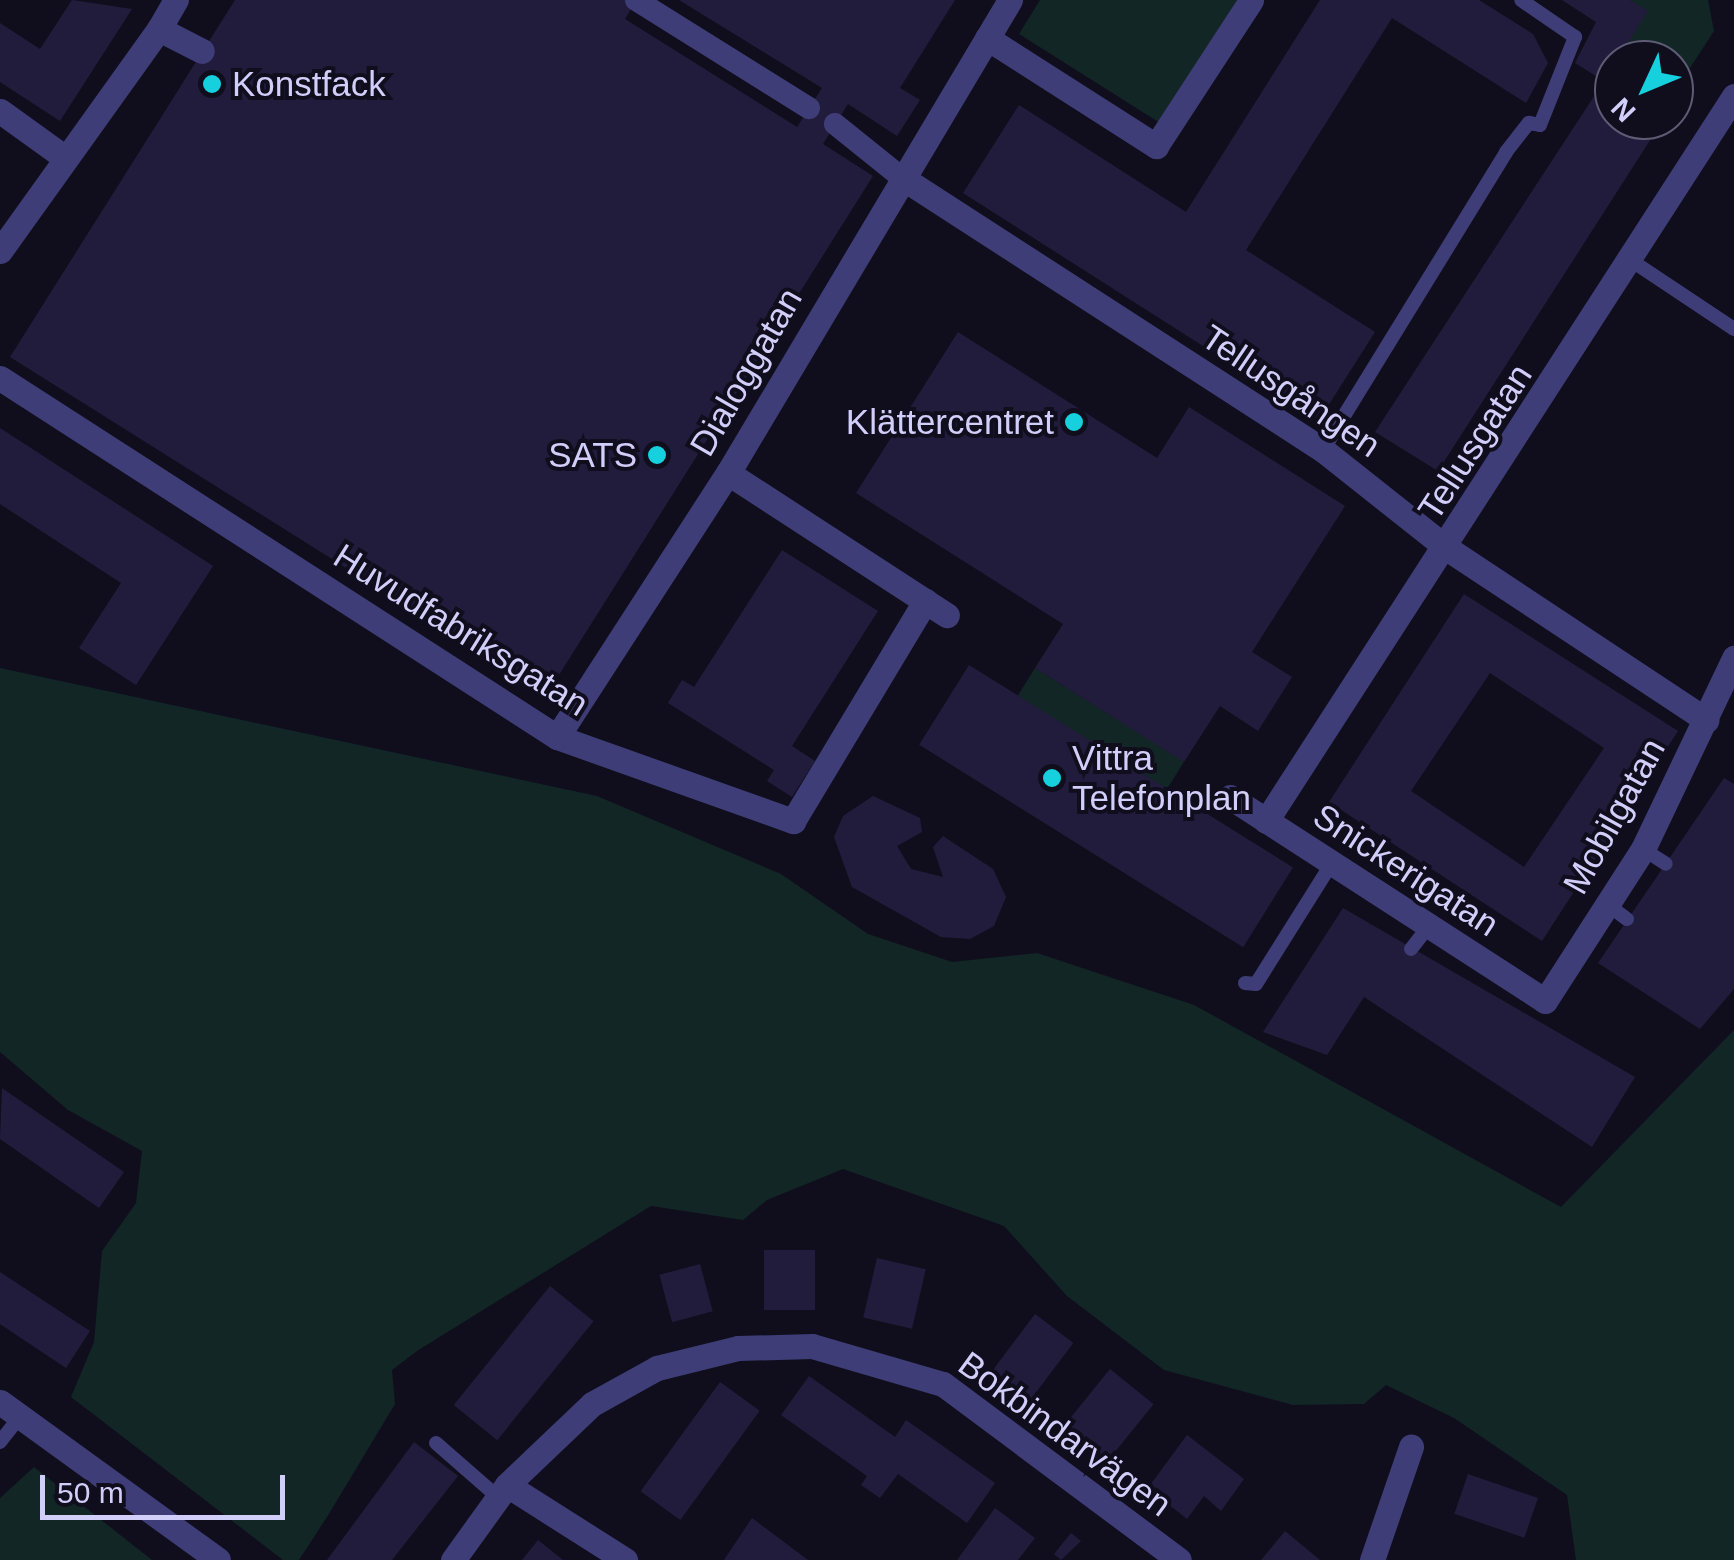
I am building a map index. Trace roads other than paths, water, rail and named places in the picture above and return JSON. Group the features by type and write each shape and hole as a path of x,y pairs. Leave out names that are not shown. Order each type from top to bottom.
{"street":[{"path":"0,250 159,30 176,0"},
{"path":"636,0 809,108"},
{"name":"Dialoggatan","path":"558,737 728,473 1010,0"},
{"path":"986,38 1156,146 1251,0"},
{"path":"159,30 202,51"},
{"name":"Tellusgatan","path":"1266,821 1448,548 1734,96"},
{"path":"0,111 64,157"},
{"name":"Tellusgången","path":"835,124 901,177 1323,450 1448,548 1706,720"},
{"name":"Huvudfabriksgatan","path":"0,378 558,737 793,821 925,601"},
{"path":"728,473 948,614"},
{"name":"Mobilgatan","path":"1545,1001 1617,912 1734,658"},
{"name":"Snickerigatan","path":"1230,797 1545,1001"},
{"name":"Bokbindarvägen","path":"453,1560 503,1491 592,1404 658,1368 738,1348 812,1346 943,1384 1180,1560"},
{"path":"11,1409 218,1560"},
{"path":"1372,1560 1411,1447"},
{"path":"503,1491 612,1557"}],"lane":[{"path":"1323,450 1506,152 1529,123 1540,125 1575,37 1521,0"},
{"path":"1632,261 1734,329"},
{"path":"1644,849 1666,864"},
{"path":"1245,983 1256,984 1332,863"},
{"path":"1411,949 1429,926"},
{"path":"0,1442 11,1409"},
{"path":"436,1444 503,1491"}],"place":[{"name":"Konstfack","path":"212,84"},
{"name":"Klättercentret","path":"1074,422"},
{"name":"SATS","path":"657,455"},
{"name":"Vittra Telefonplan","path":"1052,778"}]}
